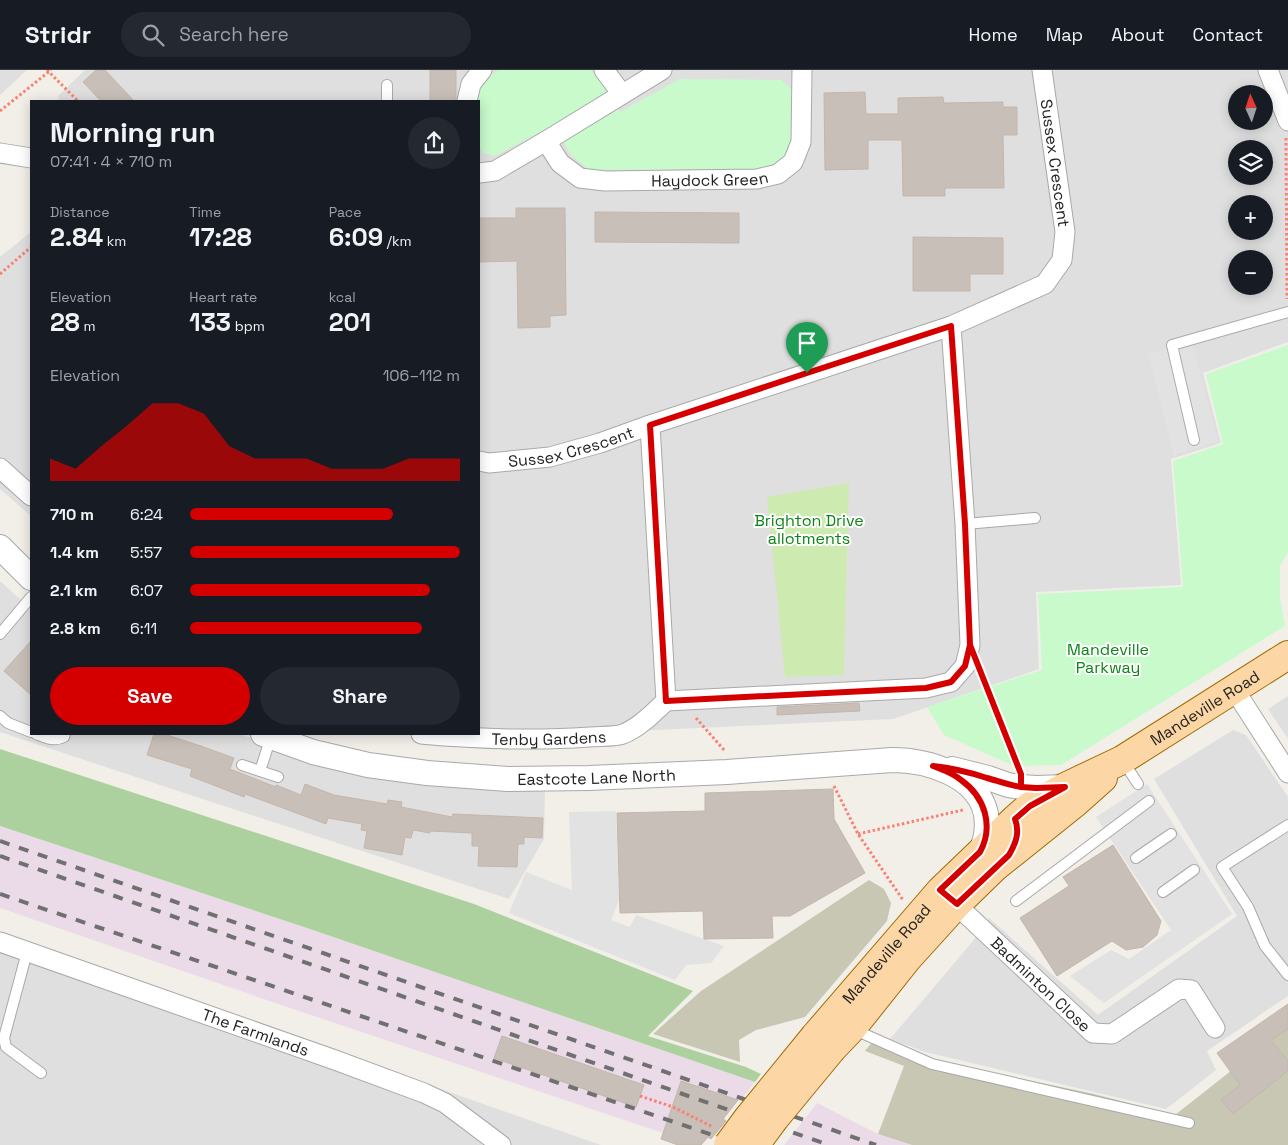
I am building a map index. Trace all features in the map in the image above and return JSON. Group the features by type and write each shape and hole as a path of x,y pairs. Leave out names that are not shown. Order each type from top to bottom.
{"main road":[{"name":"Mandeville Road","path":"755,1145 775,1118 824,1042 916,918 949,897 1012,834 1030,806 1122,760 1288,655"},
{"name":"Mandeville Road","path":"723,1137 748,1118 824,1042 852,1027 908,958 980,852 1012,834 1045,827 1075,803 1122,760"}],"street":[{"path":"467,100 471,84 482,70"},
{"path":"604,70 622,94"},
{"path":"480,173 495,171 662,70"},
{"name":"Haydock Green","path":"546,141 560,163 580,178 605,180 757,179 778,174 793,162 801,142 802,70"},
{"name":"Sussex Crescent","path":"480,460 489,463 550,457 600,443 951,326 1045,284 1062,260 1065,232 1042,70"},
{"path":"1268,70 1287,118"},
{"path":"0,153 30,158"},
{"path":"650,425 674,701 926,688 951,682 965,666 970,645 965,524 951,326"},
{"path":"0,468 30,495"},
{"path":"0,547 30,577"},
{"path":"1234,689 1288,772"},
{"name":"Tenby Gardens","path":"431,735 516,739 574,738 622,734 674,701"},
{"name":"Eastcote Lane North","path":"267,735 313,752 368,765 427,773 508,779 588,778 727,772 906,760 933,766 949,772 962,780 972,789 992,816 1012,834"},
{"name":"Eastcote Lane North","path":"933,766 968,772 1008,785 1043,788 1065,787"},
{"name":"Eastcote Lane North","path":"968,772 1002,794 1013,809 1012,834"},
{"path":"980,852 986,836 987,823 981,802"},
{"name":"Badminton Close","path":"949,897 1094,1033 1112,1034 1179,988 1191,990 1215,1028"},
{"name":"The Farmlands","path":"0,942 424,1092 445,1103 501,1145"}],"lane":[{"path":"387,85 387,100"},
{"path":"1194,440 1172,345 1287,312"},
{"path":"965,524 1035,518"},
{"path":"0,634 30,598"},
{"path":"0,716 8,723 30,732"},
{"path":"39,735 52,740 58,740 65,735"},
{"path":"260,771 267,735"},
{"path":"1122,760 1138,784"},
{"path":"242,764 278,777"},
{"path":"1016,901 1150,802"},
{"path":"1288,825 1222,867 1248,907 1265,946 1288,975"},
{"path":"1136,858 1171,834"},
{"path":"1163,892 1194,870"},
{"path":"27,952 4,1038 6,1048 41,1073"},
{"path":"852,1027 932,1064 1189,1124"}],"path":[{"path":"0,110 49,71 77,100"},
{"path":"1287,118 1287,312"},
{"path":"0,274 30,248"},
{"path":"970,645 1021,774 1021,787"},
{"path":"674,701 725,751 726,758"},
{"path":"824,765 858,834 916,918"},
{"path":"858,834 981,802"},
{"path":"640,1096 672,1107 723,1137"}],"shaded area":[{"path":"0,70 27,70 0,95"},
{"path":"85,70 1288,70 1288,342 1203,373 1221,443 1171,459 1181,585 1036,592 1039,669 893,719 545,735 480,730 480,100 59,100 58,96"},
{"path":"30,233 30,515 0,489 0,257"},
{"path":"1192,343 1218,442 1174,455 1148,354"},
{"path":"0,581 30,608 30,735 242,735 364,777 545,785 544,839 509,899 0,732"},
{"path":"1288,696 1288,739 1268,709"},
{"path":"1233,730 1246,735 1288,797 1288,996 1207,1051 1216,1070 1166,1109 925,1052 890,1039 973,941 989,918 1098,1015 1237,916 1154,779"},
{"path":"1147,784 1232,914 1104,1003 1070,976 1111,950 1129,959 1171,930 1096,817"},
{"path":"616,811 619,900 611,920 630,927 636,915 724,946 711,963 686,965 675,980 509,913 526,872 572,890 569,812"},
{"path":"0,826 307,928 755,1082 723,1119 726,1121 701,1145 678,1145 661,1139 663,1133 281,1005 0,908"},
{"path":"869,880 884,889 891,903 887,921 805,1017 756,1030 739,1040 740,1062 653,1034 701,991"},
{"path":"0,936 601,1145 0,1145"},
{"path":"1288,1026 1288,1145 912,1145 878,1134 904,1066 865,1051 878,1035 905,1054 1094,1094 1175,1115"},
{"path":"817,1103 878,1134 912,1145 784,1145"}],"green space":[{"path":"499,70 591,70 605,84 620,112 680,79 781,80 793,90 793,142 783,161 759,169 590,170 572,156 553,125 495,156 483,153 480,148 480,100 478,100 478,92 487,77"},
{"name":"Mandeville Parkway","path":"1288,345 1288,552 1280,566 1280,598 1285,626 1061,765 1014,766 944,735 927,707 1042,670 1038,594 1183,587 1173,461 1223,444 1206,374"},
{"name":"Brighton Drive allotments","path":"849,483 844,675 785,677 767,497"},
{"path":"0,749 474,904 693,991 648,1036 746,1067 761,1074 755,1082 307,928 0,826"}],"building":[{"path":"96,70 105,70 133,100 100,100 83,82"},
{"path":"430,70 456,70 456,100 430,100"},
{"path":"865,92 866,114 898,114 898,98 943,97 944,103 1003,102 1003,107 1017,107 1017,135 1003,135 1004,188 945,188 945,196 903,196 902,140 868,140 868,169 825,170 824,93"},
{"path":"516,208 565,208 566,315 550,316 550,327 518,328 517,261 480,262 480,218 516,218"},
{"path":"595,212 739,213 739,243 595,242"},
{"path":"913,237 1003,238 1003,274 970,274 970,291 913,291"},
{"path":"30,642 30,694 4,671"},
{"path":"859,703 860,711 777,715 777,707"},
{"path":"154,735 167,735 234,758 230,769 301,795 305,784 334,795 387,804 388,800 402,802 401,807 452,817 453,814 543,818 542,838 524,837 524,844 518,844 517,867 478,866 479,846 472,846 472,833 430,831 430,833 413,830 411,838 405,837 402,855 364,848 367,831 361,830 362,824 328,818 326,824 245,794 244,797 190,776 192,769 147,755"},
{"path":"833,789 834,819 865,873 790,916 772,916 773,938 704,939 703,911 620,913 617,813 705,811 705,793"},
{"path":"1113,845 1161,921 1157,935 1143,947 1126,950 1112,941 1057,976 1020,918 1069,886 1063,877"},
{"path":"1288,1004 1288,1029 1271,1040 1288,1061 1288,1071 1233,1114 1221,1100 1240,1085 1217,1053"},
{"path":"502,1036 644,1085 636,1107 494,1058"},
{"path":"681,1081 738,1100 723,1119 726,1121 711,1139 708,1137 701,1145 678,1145 661,1139"}],"railway":[{"path":"0,841 876,1145"},
{"path":"0,856 829,1145"},
{"path":"0,894 742,1145"}],"route":[{"path":"807,373 650,425 666,701 926,688 951,682 965,666 970,645 1021,774 1021,787 1065,787 1030,806 1015,819 1018,833 1009,855 957,904 940,890 980,852 986,836 985,810 980,799 962,780 949,772 933,766 968,772 1008,785 1021,787 1021,774 996,710 970,645 965,524 951,326 807,373"}]}
